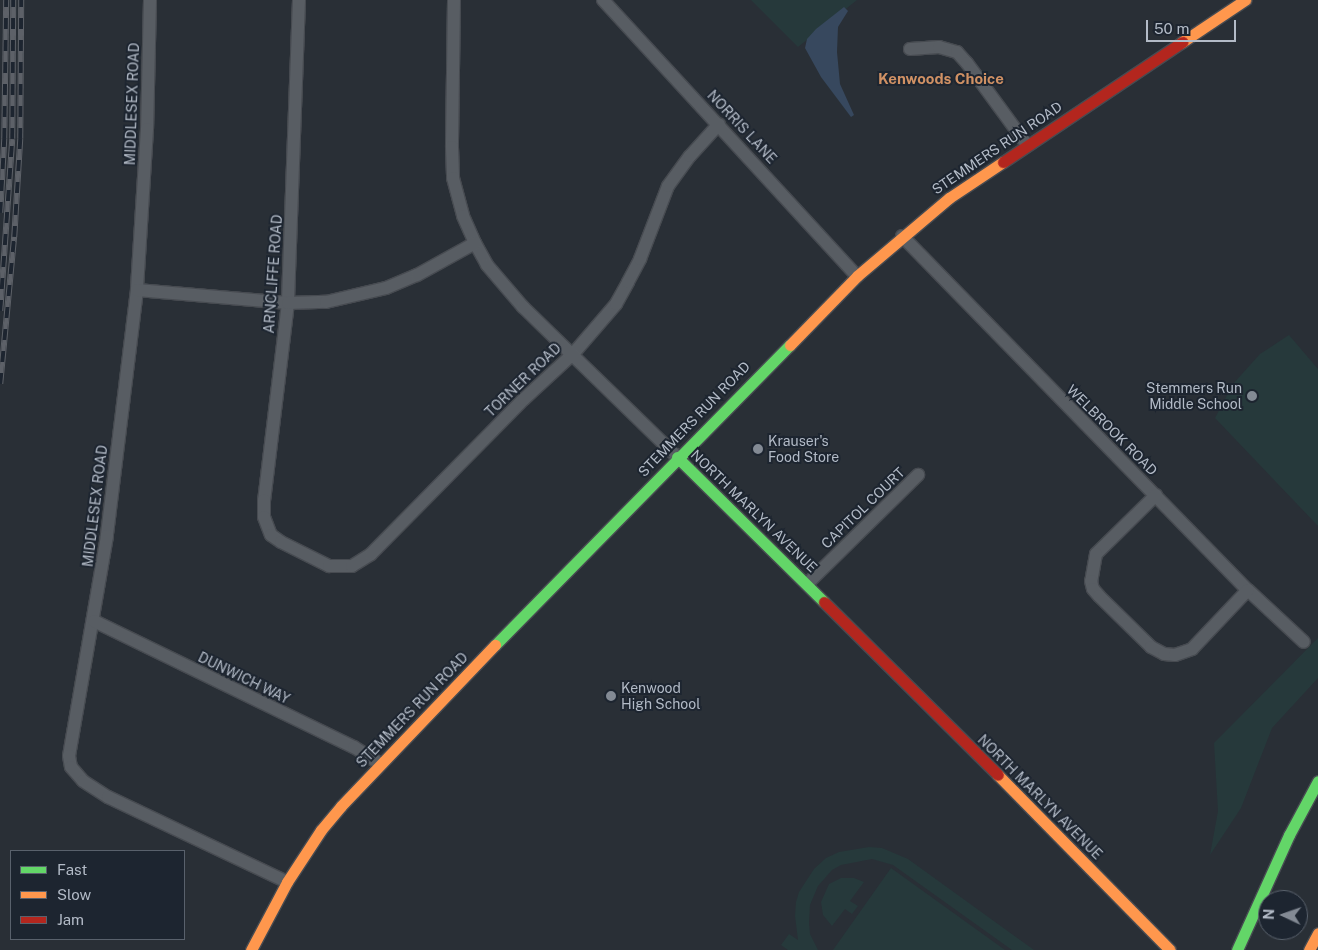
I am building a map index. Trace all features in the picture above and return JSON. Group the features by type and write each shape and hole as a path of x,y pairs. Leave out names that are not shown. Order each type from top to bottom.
{"main road":[{"name":"STEMMERS RUN ROAD","path":"251,950 287,882 321,830 380,764 857,276 949,198 1245,0"},
{"name":"NORTH MARLYN AVENUE","path":"678,458 807,584 1169,949"},
{"path":"1239,950 1289,835 1318,780"},
{"path":"1239,950 1313,816"},
{"path":"1311,950 1318,932"},
{"path":"1311,950 1318,940"}],"street":[{"name":"MIDDLESEX ROAD","path":"150,0 147,128 137,290 107,536 94,621 70,740 69,756 76,774 83,781 108,797 287,882"},
{"name":"ARNCLIFFE ROAD","path":"281,542 268,529 264,517 264,500 288,303 299,0"},
{"name":"NORTH MARLYN AVENUE","path":"454,0 453,178 463,216 475,243 487,265 519,303 678,458"},
{"name":"NORRIS LANE","path":"603,0 857,276"},
{"path":"910,49 939,47 957,52 1027,145"},
{"name":"TORNER ROAD","path":"281,542 329,566 345,567 360,562 371,554 524,399 573,354 616,304 640,259 662,200 672,180 690,156 719,124"},
{"name":"WELBROOK ROAD","path":"902,236 1248,590 1304,642"},
{"path":"137,290 288,303 326,302 386,288 417,275 475,243"},
{"name":"CAPITOL COURT","path":"807,584 918,475"},
{"path":"1156,495 1096,554 1092,564 1091,581 1093,589 1099,596 1151,647 1164,654 1175,655 1192,649 1248,590"},
{"name":"DUNWICH WAY","path":"94,621 354,748 380,764"}],"shaded area":[{"path":"751,0 857,0 798,47"},
{"path":"1289,335 1318,369 1318,526 1215,418 1233,384 1260,354"},
{"path":"1318,638 1318,678 1272,728 1241,808 1210,855 1218,811 1214,743"},
{"path":"869,847 882,848 908,859 1034,950 1012,950 893,865 872,859 841,865 832,870 818,886 810,905 809,923 810,934 818,950 788,950 781,945 789,934 798,940 795,916 796,902 799,892 814,869 826,858 839,852"},
{"path":"891,868 1005,950 833,950"},
{"path":"841,878 854,878 864,882 850,901 858,906 852,914 845,909 832,926 823,915 821,902 829,884"}],"water":[{"path":"844,7 848,11 838,27 837,52 840,84 854,115 851,117 821,77 805,48 807,39 816,29"}],"railway":[{"path":"0,213 4,139 6,0"},
{"path":"0,311 12,139 13,0"},
{"path":"0,384 14,237 20,139 21,0"}],"traffic: fast":[{"path":"495,645 790,345"},
{"path":"677,457 824,602"},
{"path":"1237,950 1289,835 1318,781"}],"traffic: slow":[{"path":"1182,42 1245,0"},
{"path":"790,345 857,276 949,198 1003,162"},
{"path":"251,950 287,882 321,830 341,806 495,645"},
{"path":"998,775 1170,950"},
{"path":"1309,950 1318,933"}],"traffic: jam":[{"path":"1003,162 1182,42"},
{"path":"824,602 998,775"}],"place":[{"name":"Stemmers Run Middle School","path":"1252,396"},
{"name":"Krauser's Food Store","path":"758,449"},
{"name":"Kenwood High School","path":"611,696"}],"district":[{"name":"Kenwoods Choice","path":"941,79"}]}
